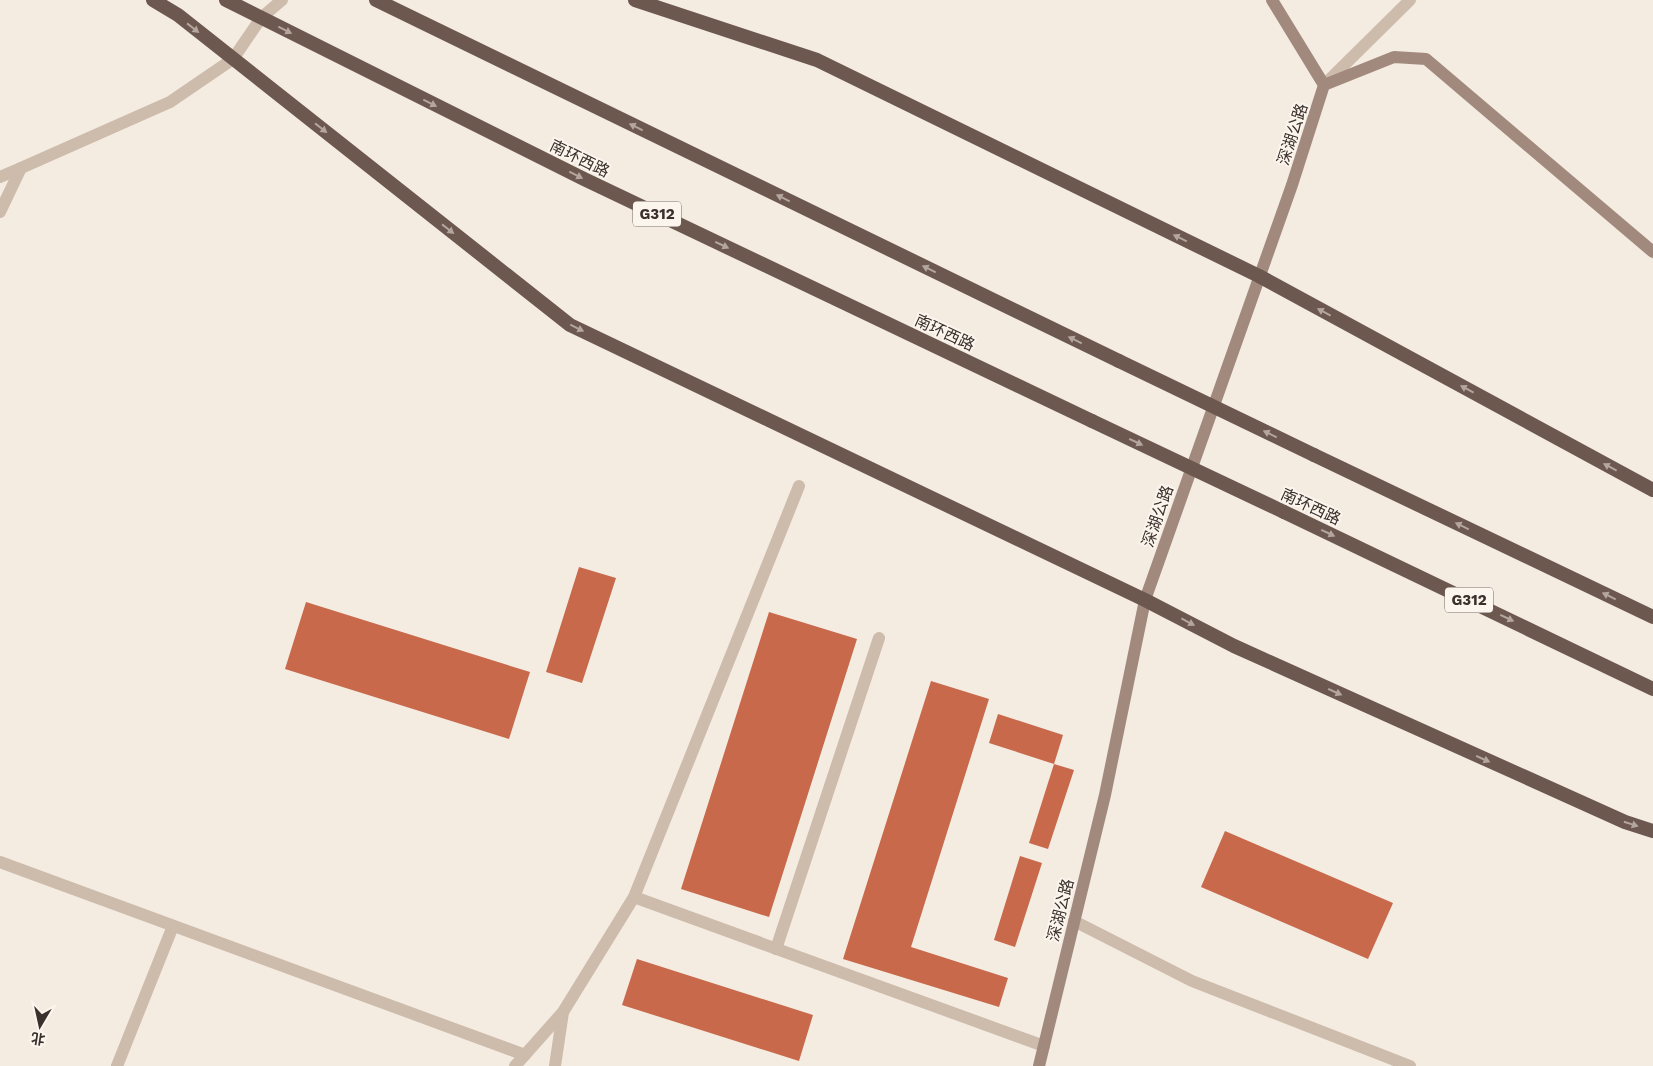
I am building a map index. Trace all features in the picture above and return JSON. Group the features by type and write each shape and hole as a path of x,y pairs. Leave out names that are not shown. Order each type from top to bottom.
{"highway":[{"path":"153,0 178,16 570,325 1145,600 1234,646 1616,818 1653,831"},
{"name":"南环西路","path":"226,0 584,180 1653,689"},
{"path":"376,0 1119,361 1653,617"},
{"path":"635,0 816,60 1259,276 1653,490"}],"main road":[{"path":"1272,0 1324,85 1394,57 1426,59 1653,252"},
{"name":"深湖公路","path":"1038,1066 1105,795 1145,600 1292,185 1324,85"}],"street":[{"path":"0,177 170,102 233,59 262,18 282,0"},
{"path":"1324,85 1410,0"},
{"path":"0,212 21,168"},
{"path":"515,1066 563,1012 634,896 799,486"},
{"path":"776,948 879,638"},
{"path":"0,862 525,1055"},
{"path":"634,896 1044,1046"},
{"path":"1074,921 1192,981 1410,1066"},
{"path":"117,1066 173,926"},
{"path":"555,1066 563,1012"}],"building":[{"path":"579,567 616,578 582,683 546,672"},
{"path":"306,602 530,672 509,739 285,669"},
{"path":"769,612 857,639 769,917 681,889"},
{"path":"931,681 989,699 911,947 1008,978 999,1007 843,959"},
{"path":"998,714 1063,735 1054,764 989,743"},
{"path":"1054,764 1074,770 1048,849 1029,843"},
{"path":"1225,831 1393,903 1368,959 1201,887"},
{"path":"1020,856 1042,863 1015,947 994,940"},
{"path":"637,959 813,1015 799,1061 622,1005"}]}
